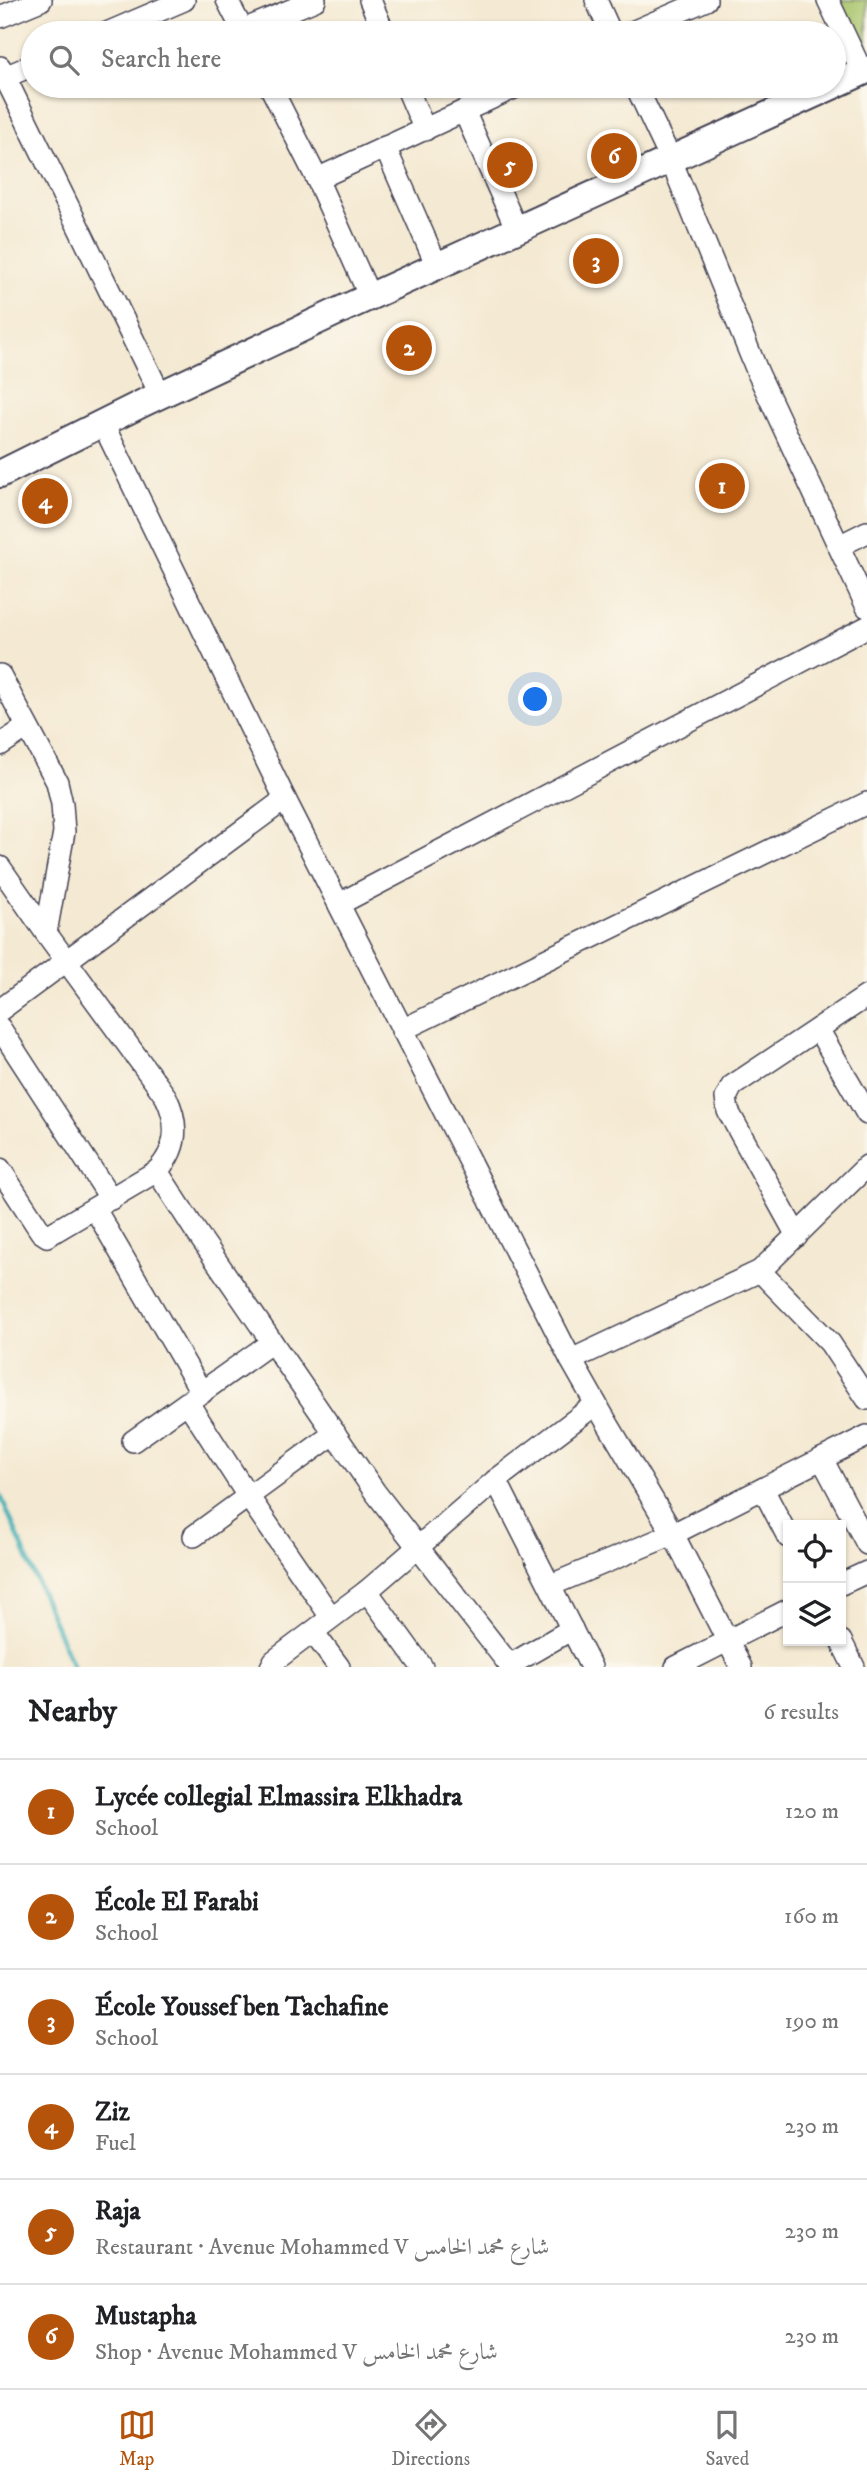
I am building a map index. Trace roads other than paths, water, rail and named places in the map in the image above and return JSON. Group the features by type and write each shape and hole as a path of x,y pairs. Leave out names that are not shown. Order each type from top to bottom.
{"main road":[{"path":"846,79 865,71"},
{"path":"0,474 370,297 805,98"}],"street":[{"path":"0,17 41,0"},
{"path":"135,21 184,0"},
{"path":"227,0 238,21"},
{"path":"268,21 315,0"},
{"path":"370,0 379,21"},
{"path":"596,0 606,21"},
{"path":"657,21 706,0"},
{"path":"828,0 839,21"},
{"path":"846,35 865,71"},
{"path":"21,68 2,74 161,396"},
{"path":"276,98 317,179 370,297"},
{"path":"411,98 425,130"},
{"path":"317,179 492,98"},
{"path":"642,98 671,160 758,373 867,607"},
{"path":"464,111 517,230"},
{"path":"384,148 437,266"},
{"path":"103,424 285,799 571,1360 673,1534 741,1667"},
{"path":"839,546 867,532"},
{"path":"339,904 867,627"},
{"path":"0,675 57,782 63,812 64,832 46,933"},
{"path":"0,745 27,727"},
{"path":"0,1010 285,799"},
{"path":"402,1030 867,803"},
{"path":"0,867 66,963 166,1097 175,1120 173,1147 167,1160 157,1171 47,1236 41,1232 0,1169"},
{"path":"797,1236 728,1111 726,1098 732,1086 867,996"},
{"path":"0,1028 103,1204 195,1398 248,1496 331,1617"},
{"path":"818,1028 867,1114"},
{"path":"571,1360 760,1271 867,1166"},
{"path":"157,1171 375,1492 511,1666 572,1629"},
{"path":"760,1271 830,1343 867,1399"},
{"path":"133,1441 272,1342"},
{"path":"271,1667 274,1661 367,1591 496,1480 596,1404"},
{"path":"194,1536 335,1433"},
{"path":"551,1586 673,1534 867,1436"},
{"path":"822,1459 867,1544"},
{"path":"496,1480 591,1667"},
{"path":"763,1489 783,1527"},
{"path":"843,1583 867,1572"},
{"path":"367,1591 422,1667"},
{"path":"676,1667 783,1613"},
{"path":"313,1632 339,1667"},
{"path":"844,1646 854,1667"}],"waterway":[{"path":"0,1494 73,1667"}],"place":[{"name":"Mustapha","path":"614,156"},
{"name":"Raja","path":"510,165"},
{"name":"École Youssef ben Tachafine","path":"596,261"},
{"name":"École El Farabi","path":"409,348"},
{"name":"Lycée collegial Elmassira Elkhadra","path":"722,486"},
{"name":"Ziz","path":"45,501"}]}
